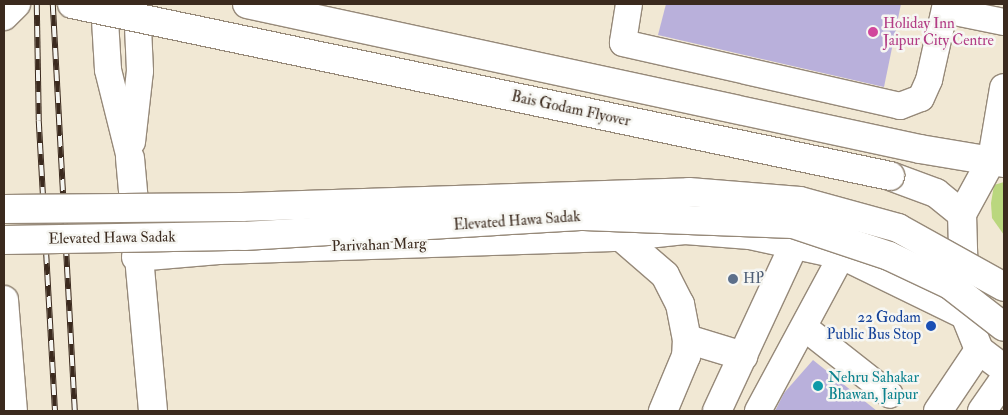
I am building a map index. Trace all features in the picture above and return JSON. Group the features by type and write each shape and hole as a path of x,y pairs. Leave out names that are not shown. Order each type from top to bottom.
{"main road":[{"path":"4,16 16,4"},
{"name":"Bais Godam Flyover","path":"72,4 890,176 936,193 962,214"},
{"path":"247,4 920,149 998,161"},
{"path":"1004,88 998,161 962,214 965,315 979,350 1004,369"},
{"path":"130,158 136,257 153,411"},
{"name":"Elevated Hawa Sadak","path":"4,209 232,207 689,192 800,201 898,228 1004,287"},
{"name":"Elevated Hawa Sadak","path":"4,240 244,236 584,216 793,224 889,256 941,281 1004,327"},
{"name":"Parivahan Marg","path":"136,257 219,250 621,237 685,230 750,235 795,242 842,255 965,315"},
{"path":"621,237 665,274 680,304 687,338 686,356 663,411"},
{"path":"717,411 795,242"},
{"path":"4,300 12,411"},
{"path":"687,338 743,356"},
{"path":"938,411 979,350"},
{"path":"982,411 1004,380"}],"street":[{"path":"104,4 108,70 130,158"},
{"path":"130,158 140,71 137,4"},
{"path":"629,4 623,43 900,106 921,98 927,86 946,7 1004,22"},
{"path":"758,411 805,328 842,255"},
{"path":"805,328 890,395"}],"green space":[{"path":"1004,182 1004,235 992,218 991,203 994,185"}],"building":[{"path":"666,4 901,4 884,87 658,35"},
{"name":"Nehru Sahakar Bhawan, Jaipur","path":"813,360 877,411 775,411 784,393"}],"railway":[{"path":"37,4 39,121 55,411"},
{"path":"53,4 75,411"}],"place":[{"name":"Holiday Inn Jaipur City Centre","path":"873,32"},
{"name":"HP","path":"733,279"},
{"name":"22 Godam Public Bus Stop","path":"931,326"},
{"name":"Nehru Sahakar Bhawan, Jaipur","path":"818,386"}]}
